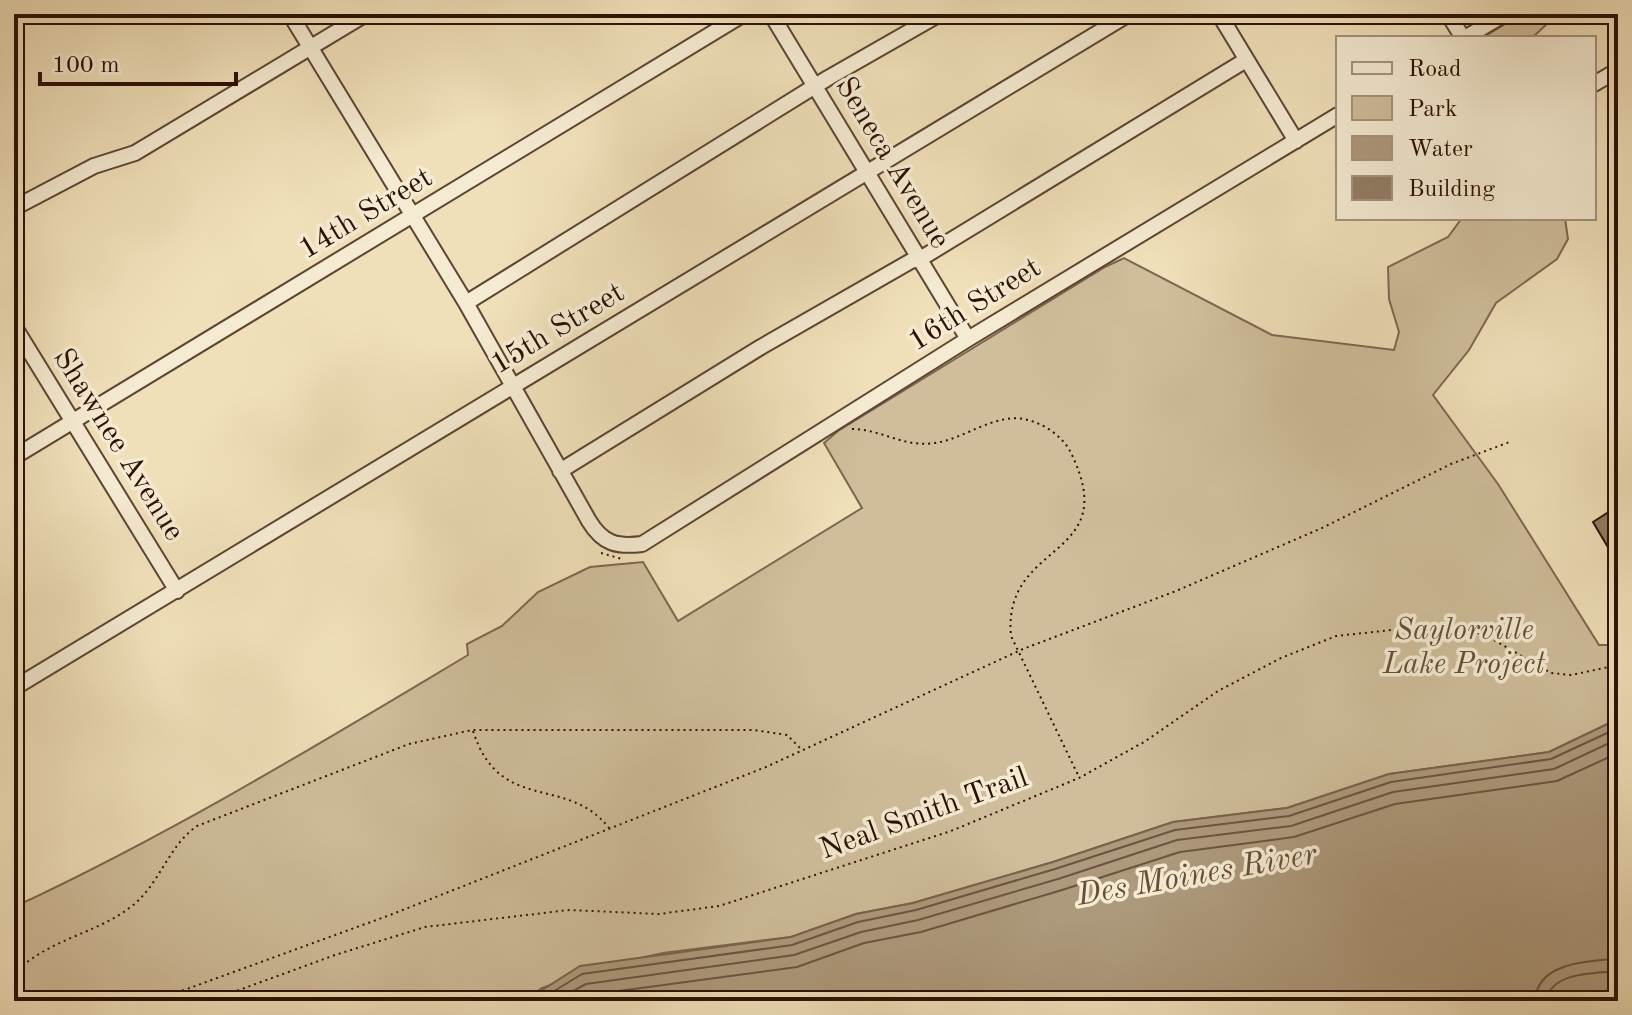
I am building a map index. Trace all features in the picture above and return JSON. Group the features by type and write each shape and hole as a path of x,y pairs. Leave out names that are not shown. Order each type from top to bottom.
{"street":[{"path":"290,14 466,303 560,471 761,347 911,261 920,259 1246,60"},
{"path":"14,208 94,166 135,153 366,14"},
{"name":"14th Street","path":"14,457 744,14"},
{"name":"Seneca Avenue","path":"771,14 968,339"},
{"path":"466,303 815,87 940,14"},
{"name":"15th Street","path":"14,688 1129,14"},
{"path":"1219,14 1296,141"},
{"path":"1448,14 1463,36"},
{"path":"1467,36 1505,14"},
{"path":"1596,83 1618,70"},
{"name":"16th Street","path":"560,471 596,533 608,542 622,546 642,544 968,339 1336,116"},
{"name":"Shawnee Avenue","path":"14,326 177,591"}],"path":[{"path":"841,434 852,429 865,429 905,444 935,443 1003,420 1023,419 1048,428 1068,447 1087,497 1074,534 1024,578 1013,596 1009,614 1011,636 1079,778"},
{"path":"154,1001 610,829 802,750 1018,651 1190,585 1322,528 1451,464 1512,441"},
{"path":"598,551 606,556 626,559"},
{"name":"Neal Smith Trail","path":"209,1001 335,955 425,927 569,910 659,914 719,906 951,831 1079,778 1144,742 1218,691 1281,658 1336,636 1429,626 1462,628 1487,636 1551,673 1571,675 1618,665"},
{"path":"14,974 66,938 129,909 153,888 179,841 197,826 409,744 472,730 551,733 754,730 787,735 802,750"},
{"path":"472,730 481,758 495,774 583,806 599,815 610,829"}],"green space":[{"path":"1522,14 1550,14 1548,23 1534,36 1485,36"},
{"name":"Saylorville Lake Project","path":"1461,220 1565,220 1568,239 1557,259 1496,303 1469,350 1433,395 1498,484 1599,645 1618,645 1618,719 1549,752 1389,774 1287,808 1173,822 1053,862 913,903 856,914 791,937 663,953 613,964 542,988 525,1001 14,1001 14,907 187,819 356,722 468,655 467,644 502,626 538,592 590,567 643,562 678,621 862,508 824,443 838,431 1105,267 1124,258 1272,335 1394,350 1399,332 1389,299 1388,267 1448,237"},
{"path":"1618,989 1618,1001 1543,1001"}],"water":[{"name":"Des Moines River","path":"1618,719 1618,989 1533,1001 525,1001 580,966 791,937 856,914 913,903 1053,862 1173,822 1287,808 1389,774 1549,752"}],"building":[{"path":"1618,506 1618,564 1593,522"}]}
